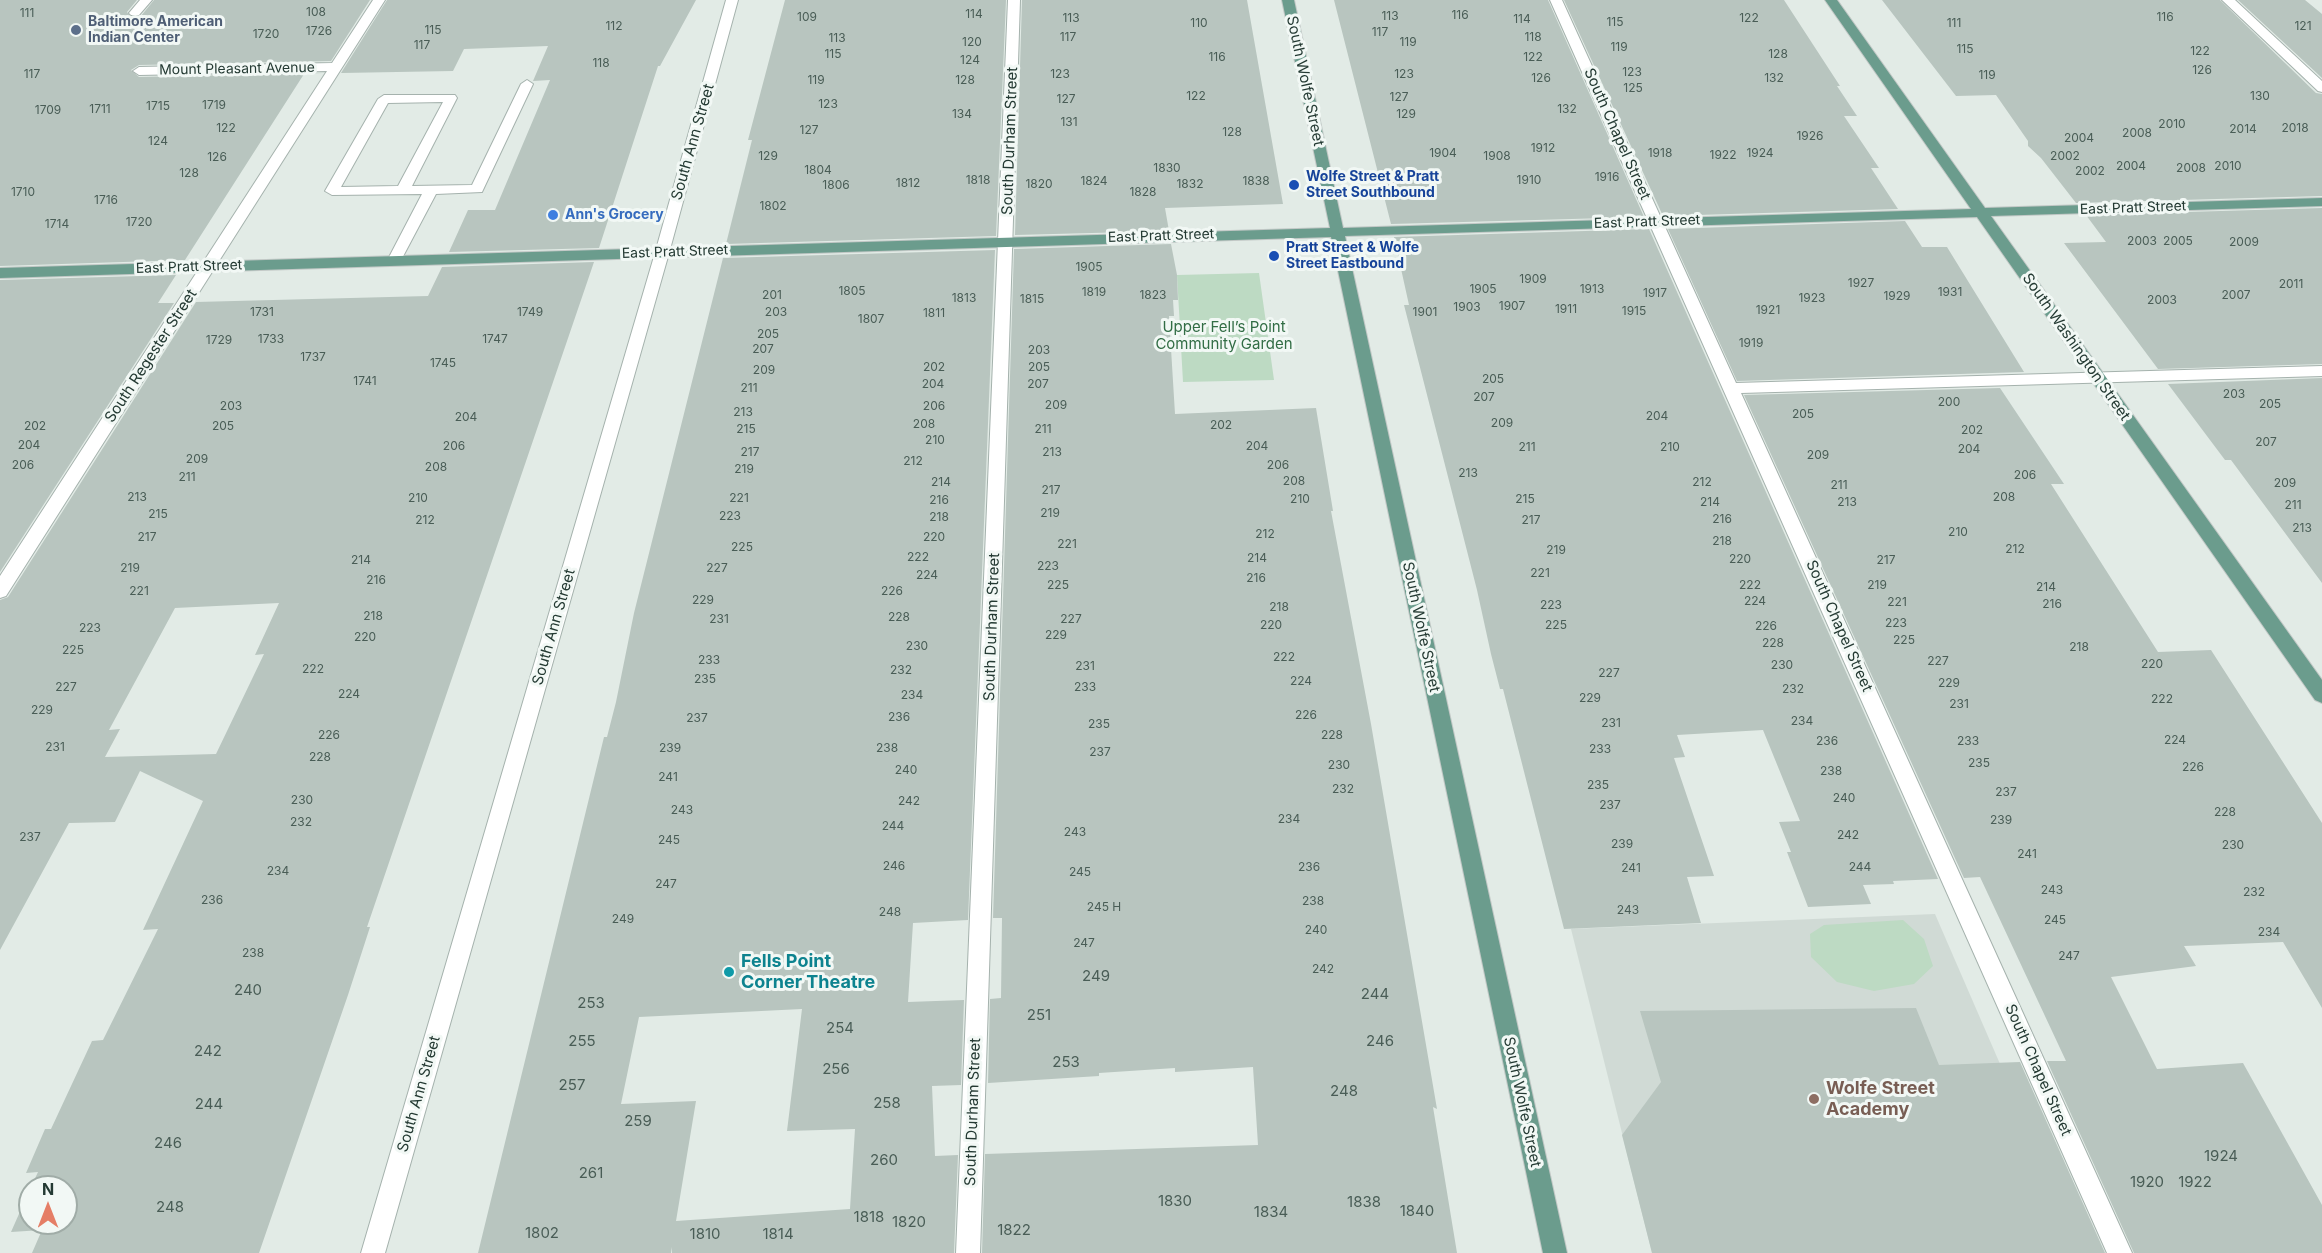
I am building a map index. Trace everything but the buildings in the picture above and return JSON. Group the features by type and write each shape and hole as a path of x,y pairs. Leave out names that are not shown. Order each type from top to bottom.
{"main road":[{"name":"South Wolfe Street","path":"1288,0 1554,1253"},
{"name":"South Washington Street","path":"1831,0 2322,694"},
{"name":"East Pratt Street","path":"0,273 1006,240 2322,202"}],"street":[{"path":"135,13 146,0"},
{"name":"South Regester Street","path":"0,591 379,0"},
{"name":"South Ann Street","path":"373,1253 662,253 732,0"},
{"name":"South Durham Street","path":"968,1253 1014,0"},
{"name":"South Chapel Street","path":"1556,0 2120,1253"},
{"path":"2228,0 2322,88"},
{"name":"Mount Pleasant Avenue","path":"139,71 336,67"},
{"path":"2302,70 2322,69"},
{"path":"403,190 451,98 384,99 332,190 403,190 431,190 477,189 527,84"},
{"path":"394,261 431,190"},
{"path":"1732,388 2322,371"}],"shaded area":[{"name":"Wolfe Street Academy","path":"1935,914 2082,1253 1652,1253 1571,929"}],"green space":[{"name":"Upper Fell’s Point Community Garden","path":"1259,273 1274,380 1183,382 1177,275"},
{"path":"1903,920 1924,939 1933,966 1914,984 1874,991 1837,982 1811,957 1810,934 1824,925"}],"place":[{"name":"Baltimore American Indian Center","path":"76,30"},
{"name":"Wolfe Street & Pratt Street Southbound","path":"1294,185"},
{"name":"Ann's Grocery","path":"553,215"},
{"name":"Pratt Street & Wolfe Street Eastbound","path":"1274,256"},
{"name":"Fells Point Corner Theatre","path":"729,972"},
{"name":"Wolfe Street Academy","path":"1814,1099"}]}
